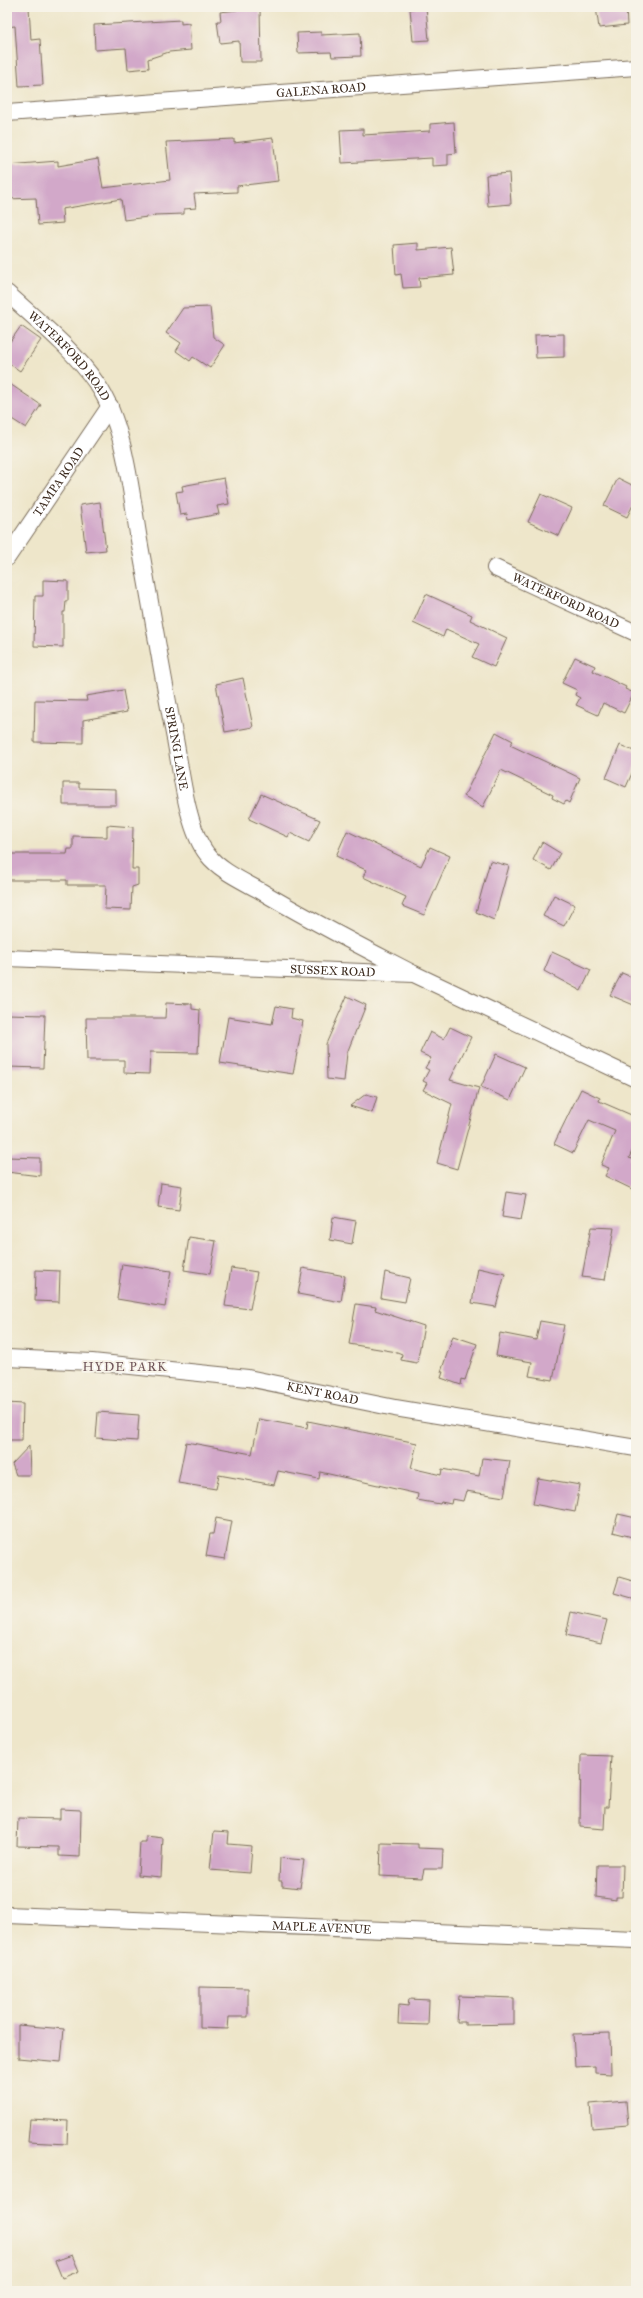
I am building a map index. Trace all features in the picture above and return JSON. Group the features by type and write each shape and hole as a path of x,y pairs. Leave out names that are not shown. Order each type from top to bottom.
{"street":[{"name":"GALENA ROAD","path":"7,113 636,67"},
{"name":"WATERFORD ROAD","path":"7,293 84,366 98,385 110,406"},
{"name":"TAMPA ROAD","path":"7,558 110,406"},
{"name":"SPRING LANE","path":"110,406 125,459 168,703 197,837 206,853 216,864 300,915 414,974"},
{"name":"WATERFORD ROAD","path":"495,568 636,633"},
{"name":"SUSSEX ROAD","path":"7,958 414,974 636,1079"},
{"name":"KENT ROAD","path":"7,1358 92,1362 248,1378 395,1408 636,1448"},
{"name":"MAPLE AVENUE","path":"7,1915 636,1940"}],"building":[{"path":"29,7 31,40 40,39 43,85 19,86 15,26 7,27 7,9"},
{"path":"237,7 260,7 261,62 240,62 239,41 220,43 217,21 221,21 220,12 237,10"},
{"path":"426,7 429,40 413,41 410,9"},
{"path":"596,7 626,7 627,25 599,28"},
{"path":"181,20 181,24 189,23 191,50 169,52 148,59 149,68 128,70 126,48 95,50 94,25"},
{"path":"321,32 321,35 360,33 361,56 332,57 331,52 298,53 297,33"},
{"path":"454,122 456,153 448,154 448,165 432,166 432,158 342,163 340,130 363,129 363,135 430,131 430,124"},
{"path":"273,138 278,181 237,186 237,192 194,194 196,208 184,209 184,214 154,215 155,216 124,220 121,199 62,209 63,223 38,225 36,198 7,199 7,165 58,161 58,166 98,159 103,188 170,180 166,142 234,139 234,143"},
{"path":"509,173 511,204 488,206 486,175"},
{"path":"418,243 418,250 451,247 454,275 419,278 420,287 403,288 401,274 396,275 394,245"},
{"path":"210,307 213,337 225,345 210,368 193,357 190,361 176,351 181,343 166,333 183,308"},
{"path":"21,326 41,340 20,371 7,362 7,346"},
{"path":"564,334 564,357 536,358 535,335"},
{"path":"7,382 41,405 26,428 7,416"},
{"path":"224,478 229,504 217,506 219,514 188,520 187,514 180,515 176,492 183,491 182,486"},
{"path":"618,478 636,487 636,499 627,517 604,506"},
{"path":"541,494 572,508 559,536 528,522"},
{"path":"100,502 106,550 86,552 80,505"},
{"path":"43,580 68,581 68,601 66,601 65,612 63,612 63,647 34,646 35,596 43,596"},
{"path":"426,594 472,615 470,620 507,638 494,667 472,657 479,644 446,629 443,637 413,623"},
{"path":"575,657 595,666 593,671 626,687 625,689 634,693 624,713 603,703 598,715 576,705 580,698 575,695 577,690 562,683"},
{"path":"243,678 253,727 225,732 216,684"},
{"path":"123,690 127,712 83,720 83,743 34,742 35,700 87,701 86,696"},
{"path":"496,732 513,741 510,745 580,778 569,803 566,801 564,804 552,798 553,795 501,770 483,807 464,796"},
{"path":"620,745 636,752 636,764 626,787 606,778"},
{"path":"63,783 79,783 79,788 116,789 116,805 63,805"},
{"path":"261,794 320,820 309,842 290,833 288,837 249,819"},
{"path":"107,825 133,827 132,869 138,869 138,885 132,887 131,910 105,909 106,885 67,885 67,880 7,880 7,854 67,854 68,849 73,849 73,836 107,837"},
{"path":"347,831 421,866 430,847 450,856 424,915 402,906 406,897 363,877 366,870 336,856"},
{"path":"542,842 560,853 551,870 533,860"},
{"path":"490,861 509,866 494,920 476,912"},
{"path":"554,895 575,905 564,926 543,916"},
{"path":"552,952 591,970 581,991 544,971"},
{"path":"622,973 636,979 636,1006 610,995"},
{"path":"347,996 366,1005 347,1053 344,1081 327,1079 326,1044"},
{"path":"166,1003 192,1004 192,1009 200,1010 198,1053 150,1052 149,1074 124,1073 124,1060 87,1060 86,1018 165,1018"},
{"path":"276,1006 292,1009 291,1018 303,1021 293,1074 220,1063 228,1017 272,1024"},
{"path":"7,1014 45,1015 43,1068 7,1067"},
{"path":"450,1027 471,1037 450,1080 479,1088 457,1169 437,1163 452,1104 423,1090 427,1083 423,1081 429,1070 425,1068 431,1058 420,1053 430,1032 444,1039"},
{"path":"496,1054 525,1067 510,1100 481,1087"},
{"path":"581,1089 600,1098 599,1101 636,1117 636,1142 629,1158 636,1160 636,1191 605,1176 609,1168 601,1165 615,1131 589,1120 573,1153 554,1144"},
{"path":"366,1094 377,1097 372,1113 350,1106"},
{"path":"7,1157 40,1158 40,1176 7,1172"},
{"path":"161,1183 182,1186 179,1210 158,1207"},
{"path":"506,1192 526,1195 521,1220 502,1217"},
{"path":"333,1217 356,1221 352,1244 330,1240"},
{"path":"591,1227 614,1228 605,1280 582,1277"},
{"path":"189,1237 216,1241 210,1274 184,1270"},
{"path":"122,1264 171,1271 165,1307 117,1299"},
{"path":"231,1268 257,1272 250,1309 225,1306"},
{"path":"303,1268 345,1276 341,1302 298,1294"},
{"path":"478,1268 505,1274 496,1307 472,1303"},
{"path":"36,1270 60,1271 59,1302 35,1301"},
{"path":"385,1272 410,1278 405,1302 381,1298"},
{"path":"356,1304 376,1307 375,1310 424,1326 417,1363 401,1360 402,1354 397,1352 349,1344"},
{"path":"540,1321 564,1325 553,1380 529,1376 532,1362 496,1356 500,1333 536,1340"},
{"path":"453,1336 477,1344 465,1380 462,1379 461,1385 441,1378 443,1372 441,1372"},
{"path":"7,1403 23,1404 22,1440 7,1440"},
{"path":"98,1412 139,1415 137,1441 96,1438"},
{"path":"259,1419 307,1428 308,1421 417,1443 411,1468 441,1475 442,1469 479,1476 482,1458 510,1461 504,1497 466,1491 463,1501 452,1499 451,1504 441,1502 440,1504 417,1500 418,1494 320,1472 319,1479 278,1471 274,1485 219,1475 216,1489 178,1483 186,1442 252,1454"},
{"path":"29,1446 30,1475 16,1475 12,1464"},
{"path":"538,1478 580,1485 575,1512 533,1504"},
{"path":"618,1514 636,1518 636,1538 613,1532"},
{"path":"216,1518 232,1521 225,1559 206,1556 210,1534 213,1534"},
{"path":"619,1577 636,1582 636,1599 614,1593"},
{"path":"571,1612 607,1620 601,1643 566,1635"},
{"path":"581,1755 611,1756 608,1807 605,1807 604,1829 580,1827"},
{"path":"60,1809 81,1810 80,1857 59,1856 59,1847 17,1846 18,1818 60,1819"},
{"path":"214,1831 229,1832 228,1844 252,1846 250,1873 210,1870"},
{"path":"146,1836 163,1838 161,1877 138,1875 140,1842 146,1842"},
{"path":"381,1843 418,1844 418,1848 443,1849 442,1869 424,1869 422,1878 380,1876"},
{"path":"280,1858 304,1860 300,1888 282,1886 282,1881 279,1881"},
{"path":"597,1865 623,1865 622,1897 616,1897 616,1900 596,1897"},
{"path":"200,1987 248,1988 248,2017 229,2017 228,2029 200,2028"},
{"path":"459,1996 514,1998 514,2024 465,2025 465,2022 457,2022"},
{"path":"409,1999 429,2000 428,2025 398,2024 399,2005 408,2006"},
{"path":"18,2025 64,2029 61,2062 18,2058"},
{"path":"610,2033 611,2074 595,2073 595,2066 575,2067 573,2034"},
{"path":"626,2101 628,2125 592,2128 590,2104"},
{"path":"30,2119 68,2121 67,2144 28,2142"},
{"path":"72,2255 79,2271 62,2278 55,2261"}],"district":[{"name":"HYDE PARK","path":"125,1367"}]}
